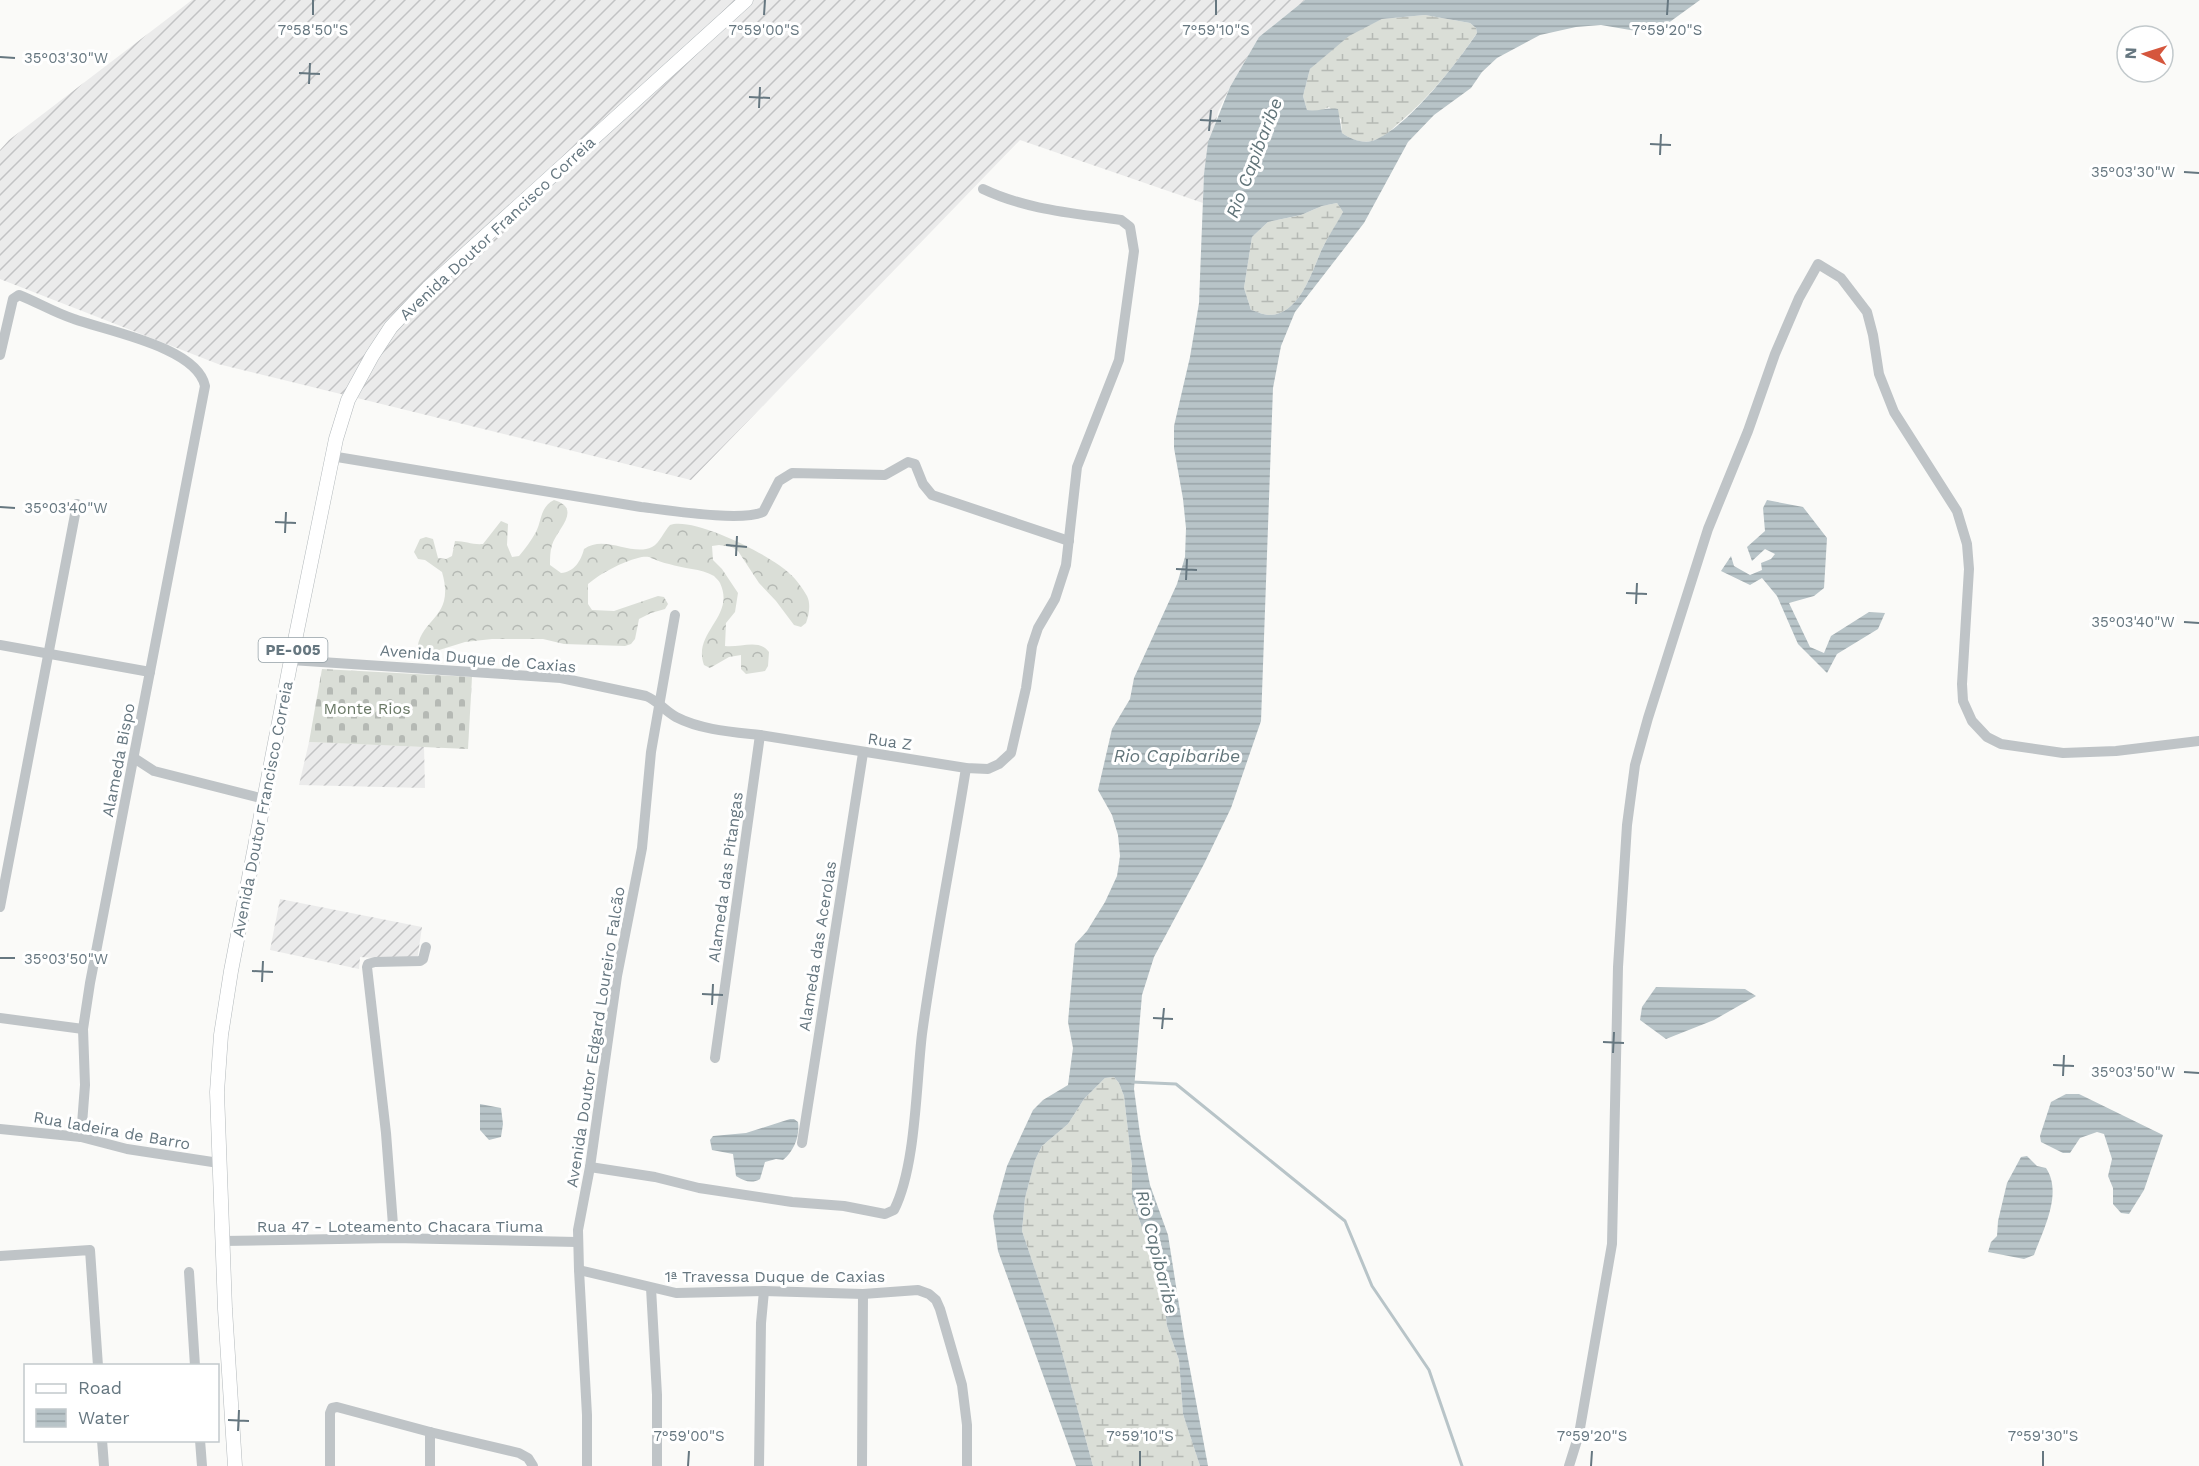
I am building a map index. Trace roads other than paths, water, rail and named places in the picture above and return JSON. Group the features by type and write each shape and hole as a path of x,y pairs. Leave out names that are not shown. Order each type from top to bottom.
{"main road":[{"name":"Avenida Doutor Francisco Correia","path":"235,1466 219,1163 217,1080 221,1035 264,799 331,456 348,400 391,327 415,301 746,0"}],"street":[{"path":"331,456 641,507 690,513 752,516 762,512 779,481 792,473 885,475 912,462 926,490 932,495 1069,541 1077,467 1119,360 1133,259 1133,235 1130,227 1121,220 1026,206 983,189"},
{"path":"1569,1466 1579,1434 1612,1244 1618,967 1627,825 1635,765 1708,529 1748,431 1775,354 1799,298 1818,264 1841,278 1867,312 1879,374 1894,412 1957,511 1967,544 1969,569 1962,684 1963,701 1972,721 1987,737 2001,744 2063,753 2116,751 2199,741"},
{"name":"Alameda Bispo","path":"0,355 10,307 13,299 19,295 72,319 134,336 181,357 201,373 205,386 90,983 83,1029 85,1085 81,1137"},
{"path":"0,907 77,504"},
{"name":"Rua Z","path":"760,735 966,768 988,769 999,764 1011,753 1026,688 1032,646 1038,628 1055,599 1069,541"},
{"name":"Avenida Doutor Edgard Loureiro Falcão","path":"587,1466 587,1415 578,1242 617,976 642,848 651,752 675,615"},
{"path":"0,645 150,672"},
{"name":"Avenida Duque de Caxias","path":"291,660 561,678 646,696 660,703 678,718 694,723 731,732 760,735"},
{"name":"Alameda das Pitangas","path":"715,1058 760,735"},
{"name":"Alameda das Acerolas","path":"802,1143 862,753"},
{"path":"134,758 154,771 264,799"},
{"path":"590,1167 699,1188 792,1202 844,1206 885,1214 894,1210 901,1192 910,1147 930,975 966,768"},
{"path":"394,1238 386,1134 367,967 368,964 375,962 420,961 423,959 426,947"},
{"path":"0,1018 83,1029"},
{"name":"Rua ladeira de Barro","path":"0,1130 81,1137 127,1149 219,1163"},
{"name":"Rua 47 - Loteamento Chacara Tiuma","path":"223,1241 394,1238 578,1242"},
{"path":"0,1257 90,1250 98,1364"},
{"name":"1ª Travessa Duque de Caxias","path":"579,1270 676,1293 764,1291 863,1294 918,1290 929,1294 936,1300 940,1309 962,1385 967,1425 967,1466"},
{"path":"189,1272 195,1364"},
{"path":"651,1288 657,1395 657,1466"},
{"path":"759,1466 761,1323 764,1291"},
{"path":"862,1466 863,1294"},
{"path":"330,1466 329,1416 332,1408 340,1407 430,1432 519,1453 528,1458 533,1466"},
{"path":"430,1432 430,1466"},
{"path":"102,1442 104,1466"},
{"path":"200,1442 202,1466"}],"water":[{"name":"Rio Capibaribe","path":"1305,0 1700,0 1660,29 1636,31 1601,25 1576,27 1540,35 1497,58 1482,72 1471,88 1434,115 1408,142 1364,223 1295,312 1281,346 1273,388 1261,721 1231,808 1154,957 1142,995 1134,1089 1150,1185 1168,1235 1208,1466 1200,1466 1183,1414 1179,1360 1167,1326 1162,1284 1132,1199 1132,1166 1124,1096 1114,1077 1105,1078 1084,1099 1068,1124 1042,1146 1035,1160 1025,1198 1022,1231 1057,1334 1093,1466 1076,1466 998,1251 993,1216 1007,1166 1033,1110 1043,1100 1068,1085 1073,1048 1068,1022 1075,944 1087,931 1105,902 1117,876 1120,856 1118,835 1112,815 1098,790 1112,729 1130,699 1134,678 1177,584 1185,557 1186,528 1174,448 1174,426 1190,357 1199,303 1204,174 1208,142 1230,87 1259,37","holes":["1425,15 1470,23 1476,28 1477,33 1432,92 1404,120 1377,139 1364,142 1342,133 1338,109 1307,110 1303,96 1310,69 1349,36 1382,19","1337,203 1343,212 1324,244 1309,280 1297,300 1280,313 1267,315 1251,310 1244,288 1252,237 1268,222 1301,215 1322,206"]},
{"path":"1767,500 1803,507 1827,538 1824,588 1814,596 1789,603 1810,647 1824,653 1831,636 1869,612 1885,613 1878,629 1837,654 1827,673 1798,644 1777,596 1762,578 1750,585 1721,571 1731,556 1734,566 1750,575 1762,570 1761,563 1771,559 1775,554 1765,549 1752,561 1747,547 1765,531 1763,508"},
{"path":"1656,987 1745,989 1756,996 1714,1020 1666,1039 1640,1020 1642,1007"},
{"path":"2066,1094 2079,1094 2163,1135 2144,1190 2129,1214 2121,1213 2113,1204 2113,1188 2108,1176 2112,1159 2104,1134 2097,1132 2080,1138 2070,1153 2063,1153 2041,1142 2040,1136 2051,1102"},
{"path":"480,1104 501,1108 503,1124 501,1137 489,1140 480,1130"},
{"path":"790,1119 798,1122 798,1133 793,1148 783,1160 765,1162 760,1179 757,1181 748,1181 736,1176 733,1154 712,1150 710,1140 713,1136 746,1133"},
{"path":"2027,1156 2037,1166 2046,1168 2053,1189 2050,1212 2034,1255 2024,1259 1988,1252 1991,1242 1997,1236 2007,1183 2021,1157"}],"waterway":[{"path":"1132,1082 1176,1084 1345,1221 1372,1286 1429,1370 1462,1466"}],"park label":[{"name":"Monte Rios","path":"367,708"}]}
